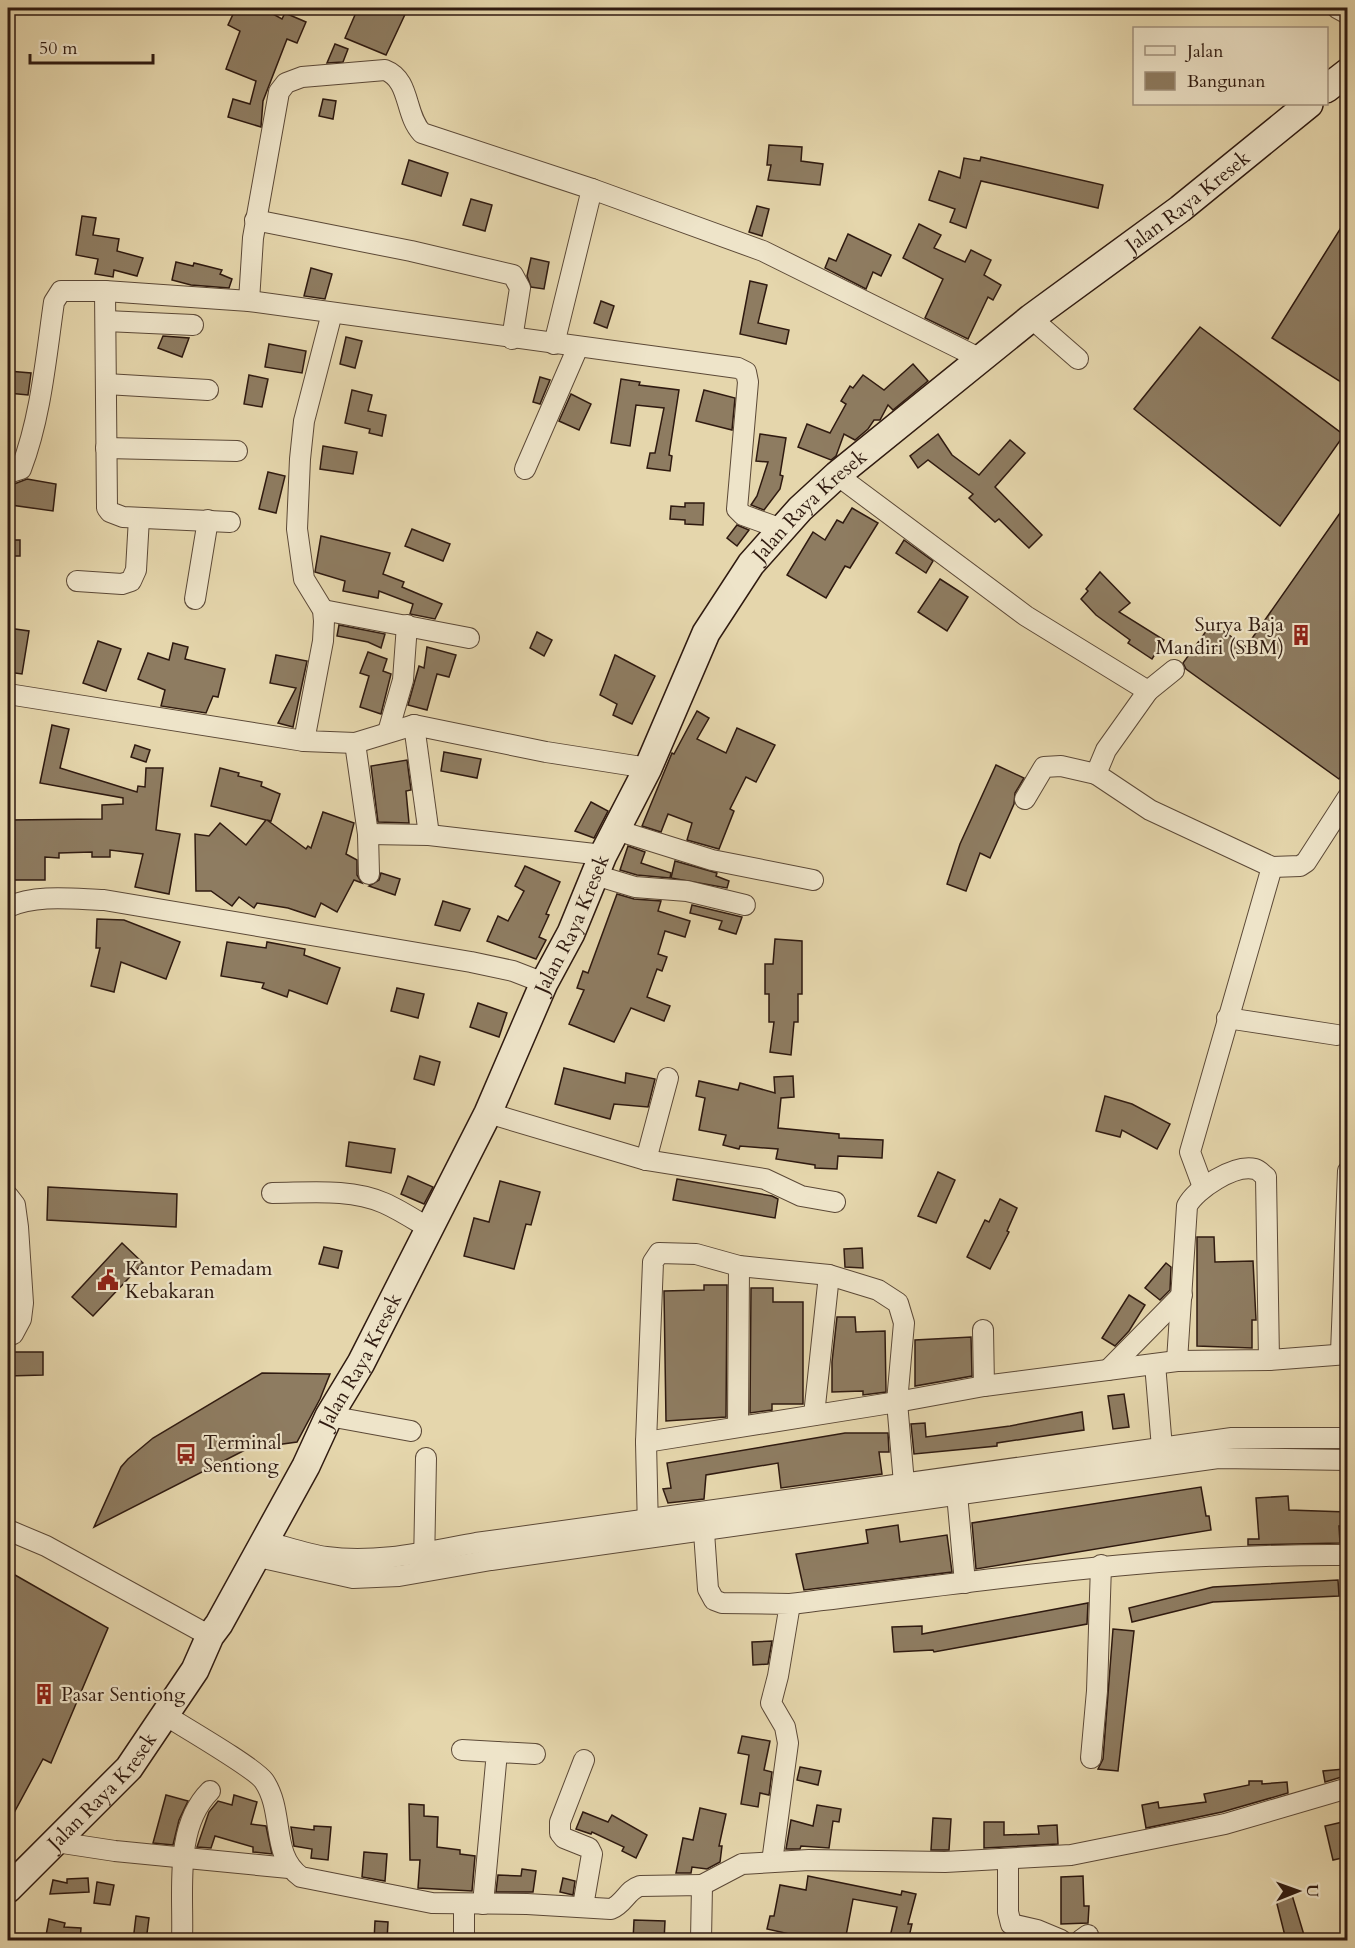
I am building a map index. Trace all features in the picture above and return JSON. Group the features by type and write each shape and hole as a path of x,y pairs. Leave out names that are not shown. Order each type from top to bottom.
{"main road":[{"path":"1328,87 1347,72"},
{"name":"Jalan Raya Kresek","path":"8,1890 129,1768 195,1670 210,1636 219,1624 306,1466 329,1416 417,1256 488,1113 544,983 571,933 599,865 648,768 706,633 752,564 782,529 837,475 1031,318 1180,209 1308,105"}],"street":[{"path":"1337,8 1347,14"},
{"path":"249,301 255,220 279,93 286,82 291,80 325,73 384,70 396,74 402,85 415,126 422,133 592,189 763,251 981,359"},
{"path":"554,344 592,189"},
{"path":"255,220 411,251 513,275 520,288 512,339"},
{"path":"8,473 21,469 27,453 56,296 66,290 105,291 249,301 512,339 738,368 746,372 748,382 737,509 743,515 782,529"},
{"path":"105,291 107,508 115,515 139,518 230,522"},
{"path":"304,741 323,641 323,610 304,579 297,529 304,421 332,313"},
{"path":"1031,318 1077,359"},
{"path":"106,321 193,325"},
{"path":"525,470 578,347"},
{"path":"106,384 208,390"},
{"path":"106,448 237,451"},
{"path":"837,475 1026,616 1148,691"},
{"path":"77,581 122,584 131,581 136,570 139,518"},
{"path":"195,599 208,520"},
{"path":"323,610 469,638"},
{"path":"388,732 403,680 407,625"},
{"path":"1096,774 1106,750 1148,691 1174,670"},
{"path":"8,694 304,741 355,743 414,725 546,752 648,768"},
{"path":"414,725 429,835"},
{"path":"355,743 368,834 369,874"},
{"path":"1025,799 1044,767 1061,766 1096,774 1150,810 1272,867 1300,866 1306,862 1347,797"},
{"path":"616,830 712,860 813,880"},
{"path":"368,834 429,835 599,865 635,887 687,891 745,905"},
{"path":"1203,1187 1190,1152 1272,867"},
{"path":"8,907 16,903 54,898 104,900 471,962 513,971 544,983"},
{"path":"1227,1018 1337,1035"},
{"path":"645,1160 668,1078"},
{"path":"488,1113 645,1160 774,1181 801,1196 835,1202"},
{"path":"1177,1361 1187,1206 1203,1187 1246,1169 1256,1169 1266,1177 1269,1360"},
{"path":"646,1442 984,1386 1177,1361 1269,1360 1344,1353 1347,1171"},
{"path":"272,1193 326,1192 363,1196 384,1203 430,1228"},
{"path":"8,1197 15,1205 23,1304 21,1319 13,1334 8,1336"},
{"path":"648,1529 646,1442 655,1256 659,1253 696,1254 739,1266 829,1275 878,1290 898,1304 904,1323 897,1402 904,1493"},
{"path":"738,1426 739,1266"},
{"path":"814,1414 829,1275"},
{"path":"1108,1370 1182,1295"},
{"path":"983,1330 984,1386"},
{"path":"1155,1364 1163,1457"},
{"path":"329,1416 411,1431"},
{"path":"259,1549 354,1578 399,1576 424,1562 491,1560 648,1529 1163,1457 1347,1438"},
{"path":"1238,1448 1347,1461"},
{"path":"424,1562 426,1458"},
{"path":"956,1485 965,1583"},
{"path":"703,1521 708,1589 714,1600 722,1603 790,1604 1101,1565 1235,1556 1347,1555"},
{"path":"8,1530 46,1546 210,1636"},
{"path":"1091,1758 1097,1691 1101,1565"},
{"path":"772,1862 788,1739 785,1727 771,1702 778,1676 790,1604"},
{"path":"165,1715 264,1780 275,1803 284,1858 289,1868 301,1877 432,1903 583,1906 611,1909 620,1906 632,1889 640,1886 702,1885 734,1866 772,1862 945,1862 1071,1855 1226,1824 1347,1788"},
{"path":"462,1750 535,1754"},
{"path":"464,1941 473,1904 497,1752"},
{"path":"583,1906 591,1854 589,1848 564,1838 560,1833 560,1822 584,1760"},
{"path":"182,1941 182,1858 196,1810 210,1791"},
{"path":"56,1842 115,1851 289,1868"},
{"path":"1008,1859 1008,1912 1011,1924 1037,1930 1061,1941"},
{"path":"701,1941 702,1885"}],"building":[{"path":"236,8 262,8 282,19 285,13 306,22 297,43 287,39 263,101 261,127 228,117 233,99 250,104 256,81 226,69 240,31 228,25"},
{"path":"358,8 408,8 386,55 345,38"},
{"path":"335,44 348,49 343,62 327,63"},
{"path":"323,99 336,101 333,119 319,116"},
{"path":"769,145 802,147 801,161 823,164 820,185 768,180 771,165 767,165"},
{"path":"981,157 1103,185 1098,208 981,181 966,228 950,222 955,209 929,200 939,171 960,178 964,158 980,161"},
{"path":"409,160 448,173 441,196 402,184"},
{"path":"471,199 492,205 485,231 463,225"},
{"path":"757,206 769,209 762,236 749,232"},
{"path":"82,216 96,218 93,235 119,239 117,251 143,258 137,276 114,270 113,277 95,274 98,259 76,255"},
{"path":"1347,218 1347,386 1272,338"},
{"path":"919,224 941,235 934,248 965,262 971,250 991,260 984,275 1001,285 993,300 988,297 968,339 925,318 943,279 903,258"},
{"path":"848,234 891,255 881,276 873,272 866,289 825,268 829,258 836,261"},
{"path":"531,258 549,262 544,289 531,287 527,276"},
{"path":"176,262 193,266 194,263 222,270 220,274 232,279 229,288 191,285 172,280"},
{"path":"311,268 332,274 325,299 304,296"},
{"path":"750,281 767,285 758,323 789,330 786,344 740,334"},
{"path":"601,301 614,306 607,328 594,323"},
{"path":"1200,327 1344,435 1280,526 1134,409"},
{"path":"163,336 189,338 182,357 158,348"},
{"path":"346,337 362,341 355,368 340,364"},
{"path":"269,344 306,351 302,373 265,367"},
{"path":"913,364 928,381 893,410 888,405 880,420 874,420 868,429 855,440 844,434 836,456 831,460 798,447 807,424 830,433 846,404 841,401 850,386 853,388 863,375 884,390"},
{"path":"8,371 31,373 28,395 8,393"},
{"path":"249,375 268,379 262,407 244,404"},
{"path":"540,377 550,380 540,404 533,402"},
{"path":"621,379 640,382 639,385 679,390 669,455 672,456 670,471 647,468 650,453 655,453 664,408 636,405 630,446 611,443"},
{"path":"352,390 372,395 368,411 386,415 382,436 369,433 370,429 345,423"},
{"path":"704,390 735,398 732,430 696,421"},
{"path":"571,394 591,404 579,430 559,421"},
{"path":"760,434 786,438 780,489 764,510 751,505 757,496 768,462 756,461"},
{"path":"938,434 952,455 979,475 1010,440 1025,453 995,487 1042,535 1029,548 999,519 995,522 969,498 973,494 928,460 918,468 910,456"},
{"path":"323,446 357,452 353,474 320,469"},
{"path":"268,472 285,476 276,513 259,509"},
{"path":"27,479 56,484 53,511 11,505 14,484"},
{"path":"685,503 704,503 703,525 685,524 685,520 670,519 671,506 685,507"},
{"name":"Surya Baja Mandiri (SBM)","path":"1347,503 1347,767 1339,779 1186,669 1183,663 1212,623 1246,647"},
{"path":"852,508 878,523 850,568 845,566 826,598 787,575 813,532 825,540 837,520 843,523"},
{"path":"737,525 749,530 737,546 727,538"},
{"path":"412,529 450,544 443,561 405,546"},
{"path":"321,536 390,553 383,574 404,582 402,587 442,604 435,619 410,614 413,604 379,591 378,598 343,591 345,581 315,572"},
{"path":"8,540 20,540 20,556 8,556"},
{"path":"904,540 933,561 926,573 896,553"},
{"path":"1100,572 1130,603 1119,612 1164,640 1152,659 1128,643 1130,640 1096,615 1081,599"},
{"path":"940,579 968,597 947,631 918,612"},
{"path":"339,625 385,634 381,648 368,642 337,636"},
{"path":"8,628 29,631 22,674 8,672"},
{"path":"537,632 552,640 544,656 530,648"},
{"path":"98,641 121,649 106,691 83,683"},
{"path":"173,643 188,647 185,659 225,669 218,697 213,696 206,713 161,706 165,690 138,679 148,653 169,660"},
{"path":"427,647 456,655 449,677 437,674 427,710 408,705 419,666 424,668"},
{"path":"368,652 387,659 383,671 391,674 381,714 360,707 369,676 360,673"},
{"path":"276,655 307,661 293,727 278,723 296,688 270,683"},
{"path":"615,655 655,676 632,724 613,715 617,704 600,695"},
{"path":"697,711 709,718 697,739 726,753 737,728 775,745 756,782 746,777 730,809 734,811 719,849 687,840 692,823 668,814 661,832 642,826 672,753 674,754"},
{"path":"52,725 69,729 60,768 137,792 138,786 145,787 146,768 163,768 156,830 180,834 169,894 135,887 143,854 110,850 110,857 92,857 92,852 59,853 59,858 45,857 45,880 8,880 8,820 102,819 102,805 123,804 123,798 40,783"},
{"path":"135,745 150,750 146,762 131,757"},
{"path":"444,752 481,759 477,778 441,771"},
{"path":"407,760 411,790 406,791 409,823 378,822 371,766"},
{"path":"996,765 1024,778 1015,793 1014,804 990,858 980,853 966,891 947,884 960,844"},
{"path":"220,768 239,773 238,776 262,782 261,786 280,794 271,821 267,820 306,849 308,846 311,848 323,812 354,823 346,854 357,860 357,875 362,883 354,880 337,912 321,903 315,917 288,908 257,903 254,908 239,897 232,906 211,891 196,891 195,834 209,836 220,823 246,845 266,820 211,806"},
{"path":"591,802 608,811 594,838 575,831"},
{"path":"628,846 645,852 641,863 671,873 670,878 637,875 620,870"},
{"path":"675,861 717,873 716,876 729,881 727,888 671,878"},
{"path":"525,866 560,882 539,937 546,940 536,959 487,941 498,916 508,921 524,891 515,886"},
{"path":"381,873 400,879 395,895 369,886 379,880"},
{"path":"617,894 634,899 661,901 658,911 690,921 685,937 665,931 658,954 667,957 662,971 657,969 647,997 670,1006 664,1021 631,1008 614,1042 569,1024 584,990 577,988 583,971 588,973"},
{"path":"443,901 470,909 460,931 435,925"},
{"path":"692,905 742,917 736,934 719,929 722,921 690,913"},
{"path":"97,919 124,920 180,942 166,979 121,962 114,992 91,986 100,948 96,948"},
{"path":"775,939 802,941 802,994 798,994 798,1022 794,1022 791,1055 770,1052 774,1022 769,1022 769,994 765,994 765,964 773,964"},
{"path":"227,942 266,948 267,942 305,949 304,955 340,968 327,1004 289,990 287,997 262,988 264,983 221,976"},
{"path":"397,988 424,994 418,1018 391,1011"},
{"path":"478,1003 507,1013 499,1037 470,1027"},
{"path":"420,1056 440,1062 434,1085 414,1079"},
{"path":"564,1068 625,1083 626,1073 655,1079 648,1107 614,1104 610,1119 555,1104"},
{"path":"793,1076 794,1097 781,1098 778,1128 839,1134 839,1138 883,1140 882,1158 838,1156 837,1169 815,1168 815,1165 776,1159 778,1149 740,1146 739,1149 723,1145 726,1135 699,1130 705,1098 696,1096 699,1081 738,1090 740,1083 775,1093 774,1077"},
{"path":"1105,1096 1132,1104 1170,1124 1157,1149 1122,1130 1120,1137 1096,1131"},
{"path":"349,1142 395,1149 391,1173 346,1166"},
{"path":"938,1172 955,1180 936,1223 918,1216"},
{"path":"408,1176 433,1187 424,1204 401,1194"},
{"path":"677,1179 772,1196 778,1199 775,1218 673,1200"},
{"path":"500,1181 540,1192 531,1225 526,1224 514,1269 464,1256 474,1218 489,1222"},
{"path":"48,1187 177,1194 176,1227 47,1220"},
{"path":"1000,1199 1017,1208 1007,1231 1009,1232 990,1269 967,1257 985,1220 989,1222"},
{"path":"1197,1237 1214,1237 1215,1262 1253,1261 1256,1320 1252,1320 1252,1348 1197,1346"},
{"name":"Kantor Pemadam Kebakaran","path":"122,1243 143,1263 93,1316 72,1297"},
{"path":"324,1247 342,1251 338,1268 319,1264"},
{"path":"862,1248 863,1268 845,1267 844,1249"},
{"path":"1166,1263 1171,1267 1170,1290 1160,1300 1145,1288"},
{"path":"704,1285 727,1285 726,1417 666,1421 664,1291 704,1290"},
{"path":"751,1288 773,1288 773,1302 803,1302 803,1404 772,1404 772,1410 750,1413"},
{"path":"1129,1295 1145,1305 1129,1331 1115,1346 1102,1338"},
{"path":"837,1317 855,1317 856,1332 885,1331 886,1392 863,1395 863,1391 832,1392 832,1362"},
{"path":"971,1337 972,1376 915,1386 915,1340"},
{"path":"8,1352 43,1352 43,1375 8,1376"},
{"name":"Terminal Sentiong","path":"262,1373 330,1374 320,1399 297,1442 247,1449 94,1527 121,1467 128,1459 153,1438"},
{"path":"1124,1394 1129,1427 1113,1429 1108,1396"},
{"path":"1082,1412 1084,1430 997,1443 997,1446 914,1454 911,1424 925,1423 926,1437 1010,1426"},
{"path":"845,1433 888,1433 889,1452 879,1452 882,1474 781,1488 778,1463 706,1475 704,1499 668,1503 663,1489 671,1488 667,1463"},
{"path":"1201,1487 1211,1530 976,1569 972,1523"},
{"path":"1288,1496 1289,1510 1347,1512 1347,1526 1339,1526 1340,1543 1248,1545 1248,1539 1259,1539 1256,1498"},
{"path":"898,1525 900,1542 947,1535 952,1572 804,1590 796,1554 868,1543 866,1530"},
{"name":"Pasar Sentiong","path":"8,1571 108,1628 51,1763 43,1759 8,1824"},
{"path":"1338,1580 1339,1596 1213,1602 1132,1622 1129,1608 1213,1587"},
{"path":"1088,1603 1087,1624 934,1652 933,1650 894,1652 892,1627 922,1626 922,1634"},
{"path":"1113,1629 1134,1631 1118,1771 1098,1769 1103,1759"},
{"path":"772,1641 768,1664 753,1665 752,1642"},
{"path":"742,1736 770,1741 764,1770 772,1772 769,1795 760,1793 758,1807 741,1804 749,1755 738,1753"},
{"path":"800,1767 821,1771 818,1785 797,1780"},
{"path":"1344,1769 1345,1776 1325,1782 1323,1771"},
{"path":"1249,1781 1262,1781 1262,1784 1287,1782 1288,1793 1222,1812 1146,1828 1142,1805 1158,1802 1159,1808 1206,1802 1204,1794 1249,1785"},
{"path":"166,1795 188,1801 179,1820 173,1845 153,1843"},
{"path":"234,1795 257,1802 251,1824 266,1826 272,1854 253,1852 253,1847 215,1836 211,1848 197,1847 209,1812 218,1801 232,1805"},
{"path":"409,1804 424,1805 424,1816 438,1817 437,1847 460,1850 460,1854 475,1856 472,1891 418,1888 420,1860 410,1860"},
{"path":"817,1805 841,1809 839,1822 833,1821 829,1848 801,1846 800,1849 786,1849 791,1820 813,1826"},
{"path":"700,1808 726,1814 719,1846 722,1846 720,1862 707,1869 692,1867 691,1873 676,1873 683,1838 693,1840"},
{"path":"583,1812 608,1822 612,1815 647,1835 636,1858 622,1851 624,1847 592,1832 591,1834 576,1829"},
{"path":"933,1818 951,1819 949,1850 931,1850"},
{"path":"1347,1821 1347,1857 1333,1860 1325,1826"},
{"path":"984,1822 1004,1822 1004,1835 1039,1834 1038,1826 1057,1825 1058,1844 984,1848"},
{"path":"314,1826 331,1827 328,1860 311,1858 312,1849 294,1846 291,1827 314,1830"},
{"path":"364,1852 387,1854 385,1881 362,1877"},
{"path":"522,1869 536,1871 533,1892 496,1892 498,1875 521,1876"},
{"path":"808,1876 901,1895 902,1891 916,1894 908,1924 912,1924 908,1941 889,1941 897,1907 853,1899 845,1941 802,1941 803,1937 767,1929 770,1916 774,1916 780,1885 806,1890"},
{"path":"1083,1876 1084,1906 1089,1906 1088,1923 1061,1924 1061,1877"},
{"path":"88,1878 89,1892 50,1894 53,1880 67,1883 67,1879"},
{"path":"563,1878 575,1881 573,1895 560,1892"},
{"path":"97,1882 114,1885 110,1905 94,1903"},
{"path":"1292,1895 1304,1935 1286,1940 1276,1900"},
{"path":"136,1916 149,1918 146,1941 133,1941"},
{"path":"49,1919 65,1923 64,1927 81,1928 80,1941 45,1941"},
{"path":"634,1920 665,1921 664,1941 633,1941"},
{"path":"375,1921 388,1922 387,1941 374,1941"}],"place":[{"name":"Surya Baja Mandiri (SBM)","path":"1301,635"},
{"name":"Kantor Pemadam Kebakaran","path":"108,1280"},
{"name":"Terminal Sentiong","path":"186,1454"},
{"name":"Pasar Sentiong","path":"44,1694"}]}
